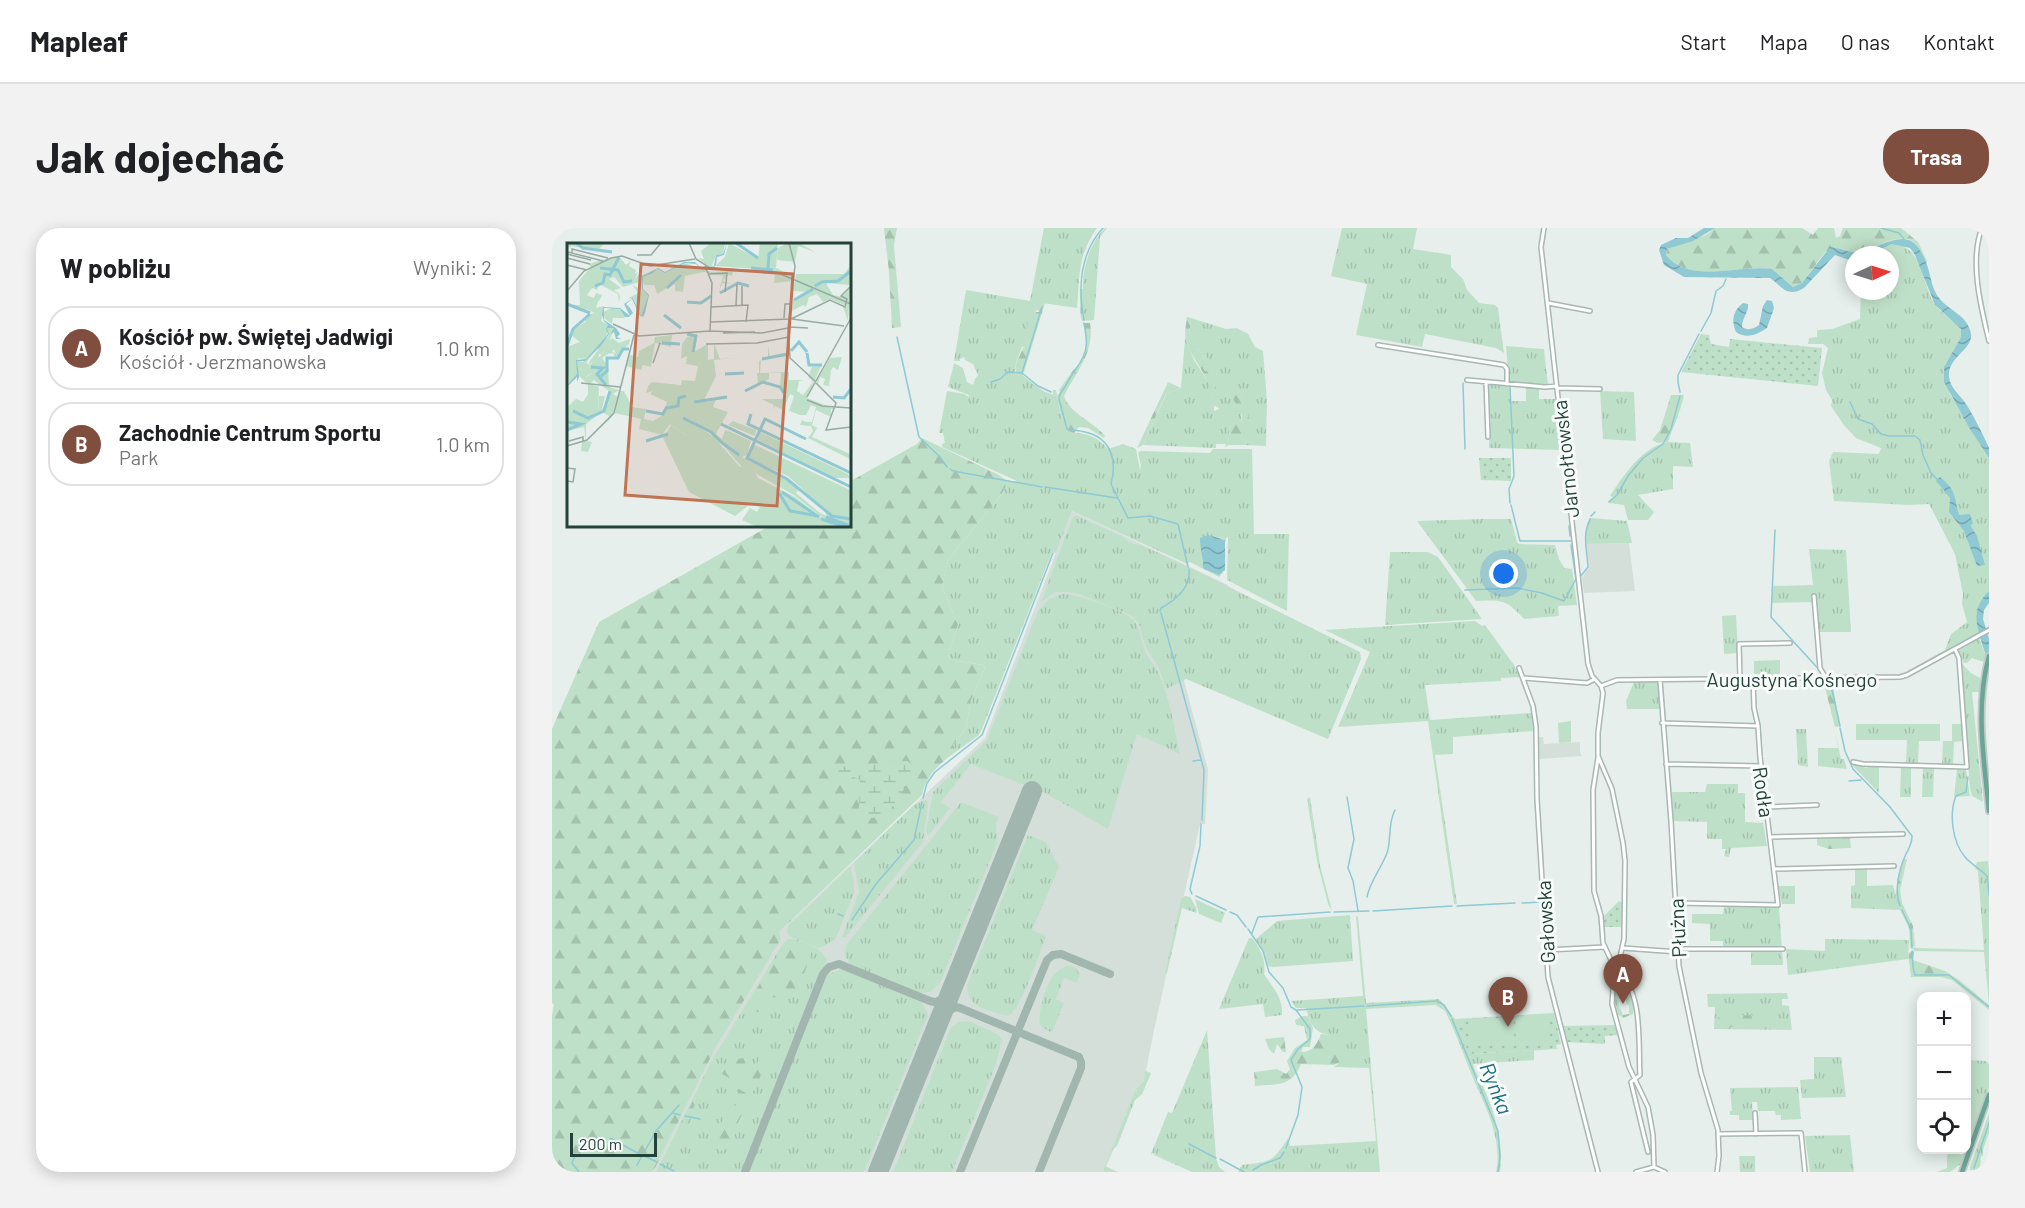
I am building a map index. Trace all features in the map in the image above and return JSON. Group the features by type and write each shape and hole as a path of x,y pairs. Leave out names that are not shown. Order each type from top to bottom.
{"main road":[{"path":"1989,656 1982,694 1982,735 1989,811"},
{"path":"1962,1172 1989,1095"}],"street":[{"name":"Jarnołtowska","path":"1544,228 1541,247 1588,664 1594,680"},
{"path":"1982,228 1977,242 1978,289 1989,341"},
{"path":"1548,303 1590,311"},
{"path":"1378,345 1504,365 1507,369 1507,384"},
{"path":"1467,380 1600,389"},
{"path":"1486,382 1488,437"},
{"path":"1814,596 1820,668 1826,678"},
{"name":"Augustyna Kośnego","path":"1601,686 1614,680 1903,677 1989,630"},
{"path":"1740,679 1739,644 1790,643"},
{"path":"1853,762 1967,767 1959,658 1955,649"},
{"name":"Gałowska","path":"1519,668 1534,712 1536,727 1537,799 1550,983 1598,1172"},
{"path":"1524,678 1587,683 1594,680 1601,686 1603,693 1593,789 1594,891 1601,916 1605,947 1611,960 1619,963"},
{"name":"Rodła","path":"1676,903 1778,905 1754,708 1753,679"},
{"name":"Płużna","path":"1660,680 1680,976 1701,1073 1718,1134 1719,1165 1717,1172"},
{"path":"1662,723 1758,726"},
{"path":"1598,756 1612,789 1624,847 1625,925 1623,948 1611,1004 1629,1067 1646,1101 1653,1135 1654,1167"},
{"path":"1666,764 1761,766"},
{"path":"1596,774 1604,771"},
{"path":"1766,807 1817,806"},
{"path":"1771,837 1903,834"},
{"path":"1775,869 1894,866"},
{"path":"1548,950 1605,947"},
{"path":"1623,948 1783,949"},
{"path":"1617,972 1628,984 1635,1003 1640,1076 1631,1082 1648,1152"},
{"path":"1755,1113 1756,1134"},
{"path":"1718,1134 1802,1133 1805,1172"},
{"path":"1645,1136 1653,1135"},
{"path":"1636,1172 1654,1167 1665,1172"}],"shaded area":[{"path":"1072,511 1228,585 1182,673 1208,770 1205,824 1200,824 1154,1030 1146,1071 1151,1073 1142,1094 1135,1100 1103,1172 650,1172 654,1170 717,1045 779,932 985,738"},
{"path":"1629,543 1635,591 1584,593 1582,578 1589,566 1586,544"},
{"path":"1538,737 1543,737 1544,744 1580,742 1582,756 1539,759"}],"green space":[{"path":"884,228 897,228 894,245 901,327 892,328"},
{"path":"1044,228 1097,228 1083,257 1077,308 1042,303 1040,311 1036,310 1016,363 1015,374 1021,374 1043,391 1057,396 1062,419 1070,432 1091,436 1108,449 1123,444 1136,449 1140,470 1138,452 1142,451 1210,453 1213,449 1252,449 1254,534 1289,534 1287,611 1227,580 1228,537 1226,542 1224,539 1209,536 1203,557 1208,571 1223,572 1219,577 1190,562 1187,564 1072,511 1056,553 1052,552 982,729 979,735 957,751 953,745 966,728 971,700 985,668 983,665 947,657 958,625 942,586 948,560 1001,495 1008,481 1017,481 942,447 945,443 943,433 939,433 947,391 969,397 969,395 948,387 954,363 963,368 967,382 973,385 978,375 973,364 964,357 960,361 954,361 966,290 1030,301"},
{"path":"1107,228 1100,237 1094,320 1082,321 1080,289 1083,289 1086,264 1091,248"},
{"path":"1342,228 1417,228 1413,249 1451,255 1451,267 1463,279 1467,290 1479,303 1495,305 1498,308 1504,353 1496,348 1425,334 1422,347 1356,335 1367,284 1331,276"},
{"path":"1715,228 1802,228 1813,235 1818,228 1834,228 1836,238 1840,236 1843,228 1901,228 1918,242 1927,261 1926,263 1917,245 1904,238 1876,246 1845,246 1845,253 1826,251 1802,283 1793,287 1772,269 1701,271 1676,264 1666,255 1667,249 1706,235"},
{"path":"1892,244 1902,246 1910,251 1916,259 1936,306 1961,329 1961,337 1944,367 1950,394 1989,458 1989,591 1982,600 1979,611 1978,634 1902,674 1945,650 1951,634 1967,622 1955,554 1929,504 1834,501 1829,461 1833,452 1879,454 1881,448 1856,438 1843,424 1831,406 1832,400 1826,390 1822,373 1828,348 1823,344 1808,344 1809,338 1817,337 1817,330 1832,329 1860,319 1861,300 1899,300 1899,246 1888,246"},
{"path":"1042,303 1045,303 1023,375 1016,375 1016,364 1024,346 1022,342 1031,312 1035,314 1039,312"},
{"path":"1187,317 1191,318 1189,335 1194,334 1198,338 1197,348 1208,359 1209,362 1202,366 1205,371 1210,371 1218,394 1219,408 1213,405 1208,381 1186,341"},
{"path":"1191,318 1226,329 1237,328 1248,334 1255,347 1263,351 1267,401 1266,446 1244,445 1248,432 1239,389 1242,424 1235,423 1230,426 1228,445 1225,447 1226,444 1216,444 1216,448 1143,445 1167,393 1181,388 1185,338 1194,360 1211,386 1214,411 1219,409 1211,374 1202,366 1208,359 1189,335"},
{"path":"1083,323 1090,323 1090,343 1087,353 1064,396 1071,408 1100,431 1105,436 1104,438 1088,428 1079,427 1074,433 1066,430 1057,396 1053,395 1053,390 1056,390 1057,395 1060,393 1059,390 1081,362 1086,351"},
{"path":"1701,334 1709,335 1711,344 1729,347 1730,339 1822,348 1818,386 1681,372"},
{"path":"1506,346 1544,349 1548,385 1509,383"},
{"path":"1168,382 1181,388 1167,393 1143,445 1137,448"},
{"path":"1491,383 1509,385 1511,401 1526,401 1526,387 1539,388 1539,399 1555,399 1561,450 1489,448 1491,419 1489,418 1487,386"},
{"path":"1235,387 1239,389 1250,423 1244,445 1228,445 1230,426 1242,423 1242,415 1231,395"},
{"path":"1600,391 1634,392 1636,441 1603,439"},
{"path":"1671,395 1684,395 1668,442 1658,443 1652,440 1660,430"},
{"path":"922,438 999,475 1008,482 1001,495 948,560 942,586 958,625 947,657 983,665 985,668 971,700 966,728 953,745 957,751 935,770 927,781 922,795 779,932 781,939 717,1045 654,1170 650,1172 552,1172 552,1015 554,1005 552,1003 552,729 599,622 769,526 850,526 850,481 917,444"},
{"path":"1668,442 1690,443 1693,467 1673,466 1673,489 1638,495 1654,512 1648,520 1628,520 1624,505 1609,503 1608,501 1613,497 1610,496 1634,463 1650,449"},
{"path":"1479,458 1511,458 1511,481 1481,480"},
{"path":"1077,516 1131,543 1143,546 1199,572 1360,652 1361,659 1328,739 1186,679 1166,689 1159,668 1145,646 1139,624 1132,616 1082,595 1069,592 1055,592 1041,602 1071,521"},
{"path":"1590,518 1627,521 1632,543 1585,544"},
{"path":"1511,519 1519,544 1555,545 1564,568 1572,569 1577,605 1558,606 1559,616 1524,619 1503,602 1476,601 1417,521"},
{"path":"1809,549 1846,550 1851,632 1818,632 1815,602 1771,603 1773,586 1813,585"},
{"path":"1390,552 1428,552 1438,557 1482,619 1385,625"},
{"path":"1062,594 1100,603 1122,612 1134,621 1139,629 1145,651 1156,668 1165,690 1180,754 1137,734 1108,829 1045,793 971,764 941,802 950,808 928,836 926,831 933,792 987,740 1038,611 1049,599"},
{"path":"1736,615 1738,653 1724,654 1722,616"},
{"path":"1475,621 1482,626 1485,625 1520,677 1501,678 1501,681 1425,685 1430,720 1531,713 1534,731 1453,737 1453,754 1435,755 1457,904 1454,904 1428,721 1338,727 1370,652 1325,630"},
{"path":"1979,638 1986,656 1984,662 1972,658 1964,663 1958,651"},
{"path":"1780,660 1780,676 1754,677 1754,661"},
{"path":"1960,662 1980,678 1980,692 1972,692 1983,802 1972,796 1970,788"},
{"path":"1823,680 1830,680 1833,686 1840,726 1835,727"},
{"path":"1634,682 1656,682 1658,684 1660,709 1627,709 1626,701"},
{"path":"1571,721 1571,742 1559,743 1558,723"},
{"path":"1856,724 1940,724 1940,741 1919,741 1918,763 1906,764 1907,740 1856,740"},
{"path":"1952,724 1962,724 1963,741 1954,742 1953,764 1942,765 1943,741 1952,741"},
{"path":"1796,729 1806,729 1808,767 1798,765"},
{"path":"1835,732 1841,759 1844,759 1847,769 1818,766 1818,748 1838,748"},
{"path":"907,761 910,763 912,777 883,817 869,818 859,809 860,780 835,773 836,770 852,763 871,766 883,762"},
{"path":"1851,764 1862,765 1866,768 1879,767 1879,793"},
{"path":"1911,767 1911,797 1900,797 1901,768"},
{"path":"1923,768 1934,768 1933,797 1922,797"},
{"path":"1957,769 1966,770 1970,796 1954,797"},
{"path":"1707,784 1738,784 1738,793 1745,793 1745,822 1763,823 1767,846 1731,848 1729,857 1724,856 1726,849 1722,849 1722,839 1707,839 1707,822 1673,821 1672,792 1705,792"},
{"path":"1310,797 1320,865 1332,911 1328,904 1317,861 1307,799"},
{"path":"926,800 928,804 923,842 845,938 842,937 859,892 854,863 914,805"},
{"path":"961,802 999,817 996,824 997,843 940,983 930,992 918,993 851,966 845,956 846,945"},
{"path":"1028,835 1046,842 1059,867 1032,930 1046,936 1019,1003 1008,1016 975,1004 968,993 967,986"},
{"path":"1850,837 1851,848 1829,849 1817,845 1817,838"},
{"path":"1903,859 1907,859 1900,890 1902,903 1913,926 1915,946 1910,948 1909,928 1895,900"},
{"path":"1988,861 1989,1004 1984,952 1914,951 1913,948 1984,950 1978,871 1975,868 1977,862"},
{"path":"850,867 854,881 854,893 836,938 818,948 789,936 788,926"},
{"path":"1867,868 1867,886 1893,885 1900,910 1851,908 1851,886 1855,885 1855,869"},
{"path":"1778,886 1795,886 1795,904 1782,904"},
{"path":"1185,896 1190,897 1197,913 1182,908 1167,973 1165,973 1181,899"},
{"path":"1195,899 1225,913 1221,923 1199,914"},
{"path":"1619,901 1622,903 1622,927 1603,927 1603,917"},
{"path":"1724,906 1779,907 1783,965 1751,965 1751,948 1723,947 1723,941 1710,941 1710,924 1692,923 1692,914 1723,914"},
{"path":"1350,915 1353,961 1268,966 1256,939 1277,921"},
{"path":"1356,916 1358,917 1366,1003 1439,999 1455,1019 1470,1054 1534,1050 1534,1060 1473,1064 1495,1118 1501,1150 1500,1172 1496,1172 1497,1145 1490,1118 1445,1011 1436,1005 1366,1009 1380,1172 1238,1172 1242,1165 1270,1159 1288,1138 1290,1146 1376,1141 1369,1068 1334,1067 1340,1062 1334,1042 1329,1035 1319,1032 1313,1026 1306,1008 1296,1008 1291,1001 1363,996"},
{"path":"1249,938 1252,938 1262,955 1264,974 1279,998 1282,1015 1265,1017 1263,1004 1219,1009"},
{"path":"788,939 810,945 827,960 742,1172 656,1172 711,1062 782,945"},
{"path":"788,939 813,948 798,987 789,999 782,1003 779,998 769,997 762,1003 759,1012 747,1010 744,1008 778,956 777,954"},
{"path":"1825,939 1909,940 1908,959 1788,975 1786,949 1825,951"},
{"path":"1914,951 1913,960 1945,971 1959,980 1989,1005 1989,1010 1971,995 1971,992 1967,992 1952,980 1941,977 1911,977 1908,953"},
{"path":"1070,966 1076,968 1080,975 1077,983 1064,978 1056,999 1064,1003 1052,1033 1039,1023 1043,997 1056,973"},
{"path":"842,969 921,1001 928,1015 864,1172 748,1172 827,975"},
{"path":"1628,992 1630,995 1633,1014 1623,1018 1617,1014 1614,996 1617,993 1623,1015 1629,1014 1629,1005 1621,994"},
{"path":"1787,993 1788,999 1782,999 1782,1005 1789,1006 1792,1030 1714,1029 1715,1007 1708,1007 1707,994"},
{"path":"1554,1013 1561,1044 1556,1045 1557,1049 1469,1054 1455,1019"},
{"path":"1549,1014 1550,1043 1516,1045 1515,1016"},
{"path":"1752,1015 1752,1028 1716,1026 1718,1017"},
{"path":"1308,1016 1313,1028 1310,1047 1303,1047 1301,1052 1309,1051 1314,1047 1321,1034 1329,1035 1342,1050 1340,1062 1334,1065 1301,1064 1288,1081 1255,1086 1254,1072 1277,1069 1286,1074 1290,1069 1287,1061 1295,1048 1307,1040 1304,1026 1296,1025 1295,1020"},
{"path":"1513,1018 1514,1043 1470,1046 1469,1020"},
{"path":"969,1021 999,1035 1002,1040 996,1064 952,1172 893,1172 951,1027 959,1022"},
{"path":"1615,1025 1619,1035 1605,1036 1605,1044 1565,1042 1561,1026"},
{"path":"1207,1030 1216,1157 1189,1144 1216,1158 1219,1167 1225,1172 1192,1172 1154,1155 1155,1153 1151,1154 1168,1112 1172,1113"},
{"path":"1284,1037 1286,1052 1283,1052 1277,1044 1274,1054 1265,1039"},
{"path":"763,1048 771,1052 754,1091 720,1073 730,1062 744,1058 747,1070 751,1071 759,1060"},
{"path":"1814,1057 1841,1057 1846,1097 1802,1098 1800,1080 1814,1079"},
{"path":"1971,1060 1986,1061 1989,1064 1989,1088 1971,1138"},
{"path":"710,1066 713,1069 697,1102 685,1126 679,1129"},
{"path":"1145,1071 1151,1073 1142,1094 1135,1100 1117,1146 1112,1150 1105,1166 1118,1172 1105,1172 1104,1168 1114,1143 1116,1144 1115,1141 1125,1116 1127,1116 1135,1091 1144,1081"},
{"path":"732,1085 751,1096 726,1147 721,1151 709,1142 715,1126 728,1116 737,1102 738,1092"},
{"path":"1798,1087 1801,1119 1781,1120 1781,1115 1776,1115 1775,1111 1758,1111 1757,1102 1752,1102 1753,1120 1739,1120 1739,1115 1730,1115 1732,1111 1730,1088"},
{"path":"1989,1113 1989,1133 1983,1156 1981,1156 1980,1170 1982,1171 1970,1170 1970,1167"},
{"path":"1850,1135 1854,1172 1810,1172 1805,1136"},
{"path":"1948,1154 1965,1154 1962,1163 1950,1172 1937,1172 1947,1168"},
{"path":"1739,1156 1755,1156 1755,1172 1740,1172"}],"water":[{"path":"1704,228 1715,228 1693,241 1667,249 1666,255 1676,264 1701,271 1772,269 1793,287 1802,283 1830,247 1845,251 1845,259 1835,255 1804,288 1788,292 1770,278 1684,277 1664,265 1659,250 1661,245 1676,238 1688,238"},
{"path":"1898,239 1906,239 1918,247 1924,257 1937,295 1966,322 1969,328 1971,340 1952,364 1949,377 1951,385 1968,407 1989,448 1989,458 1944,382 1944,367 1961,337 1961,329 1935,305 1910,248 1892,244 1878,246"},
{"path":"1767,300 1772,301 1774,308 1767,328 1752,335 1736,332 1734,316 1740,306 1743,303 1748,304 1742,327 1751,329 1759,325 1763,306"},
{"path":"1940,477 1952,490 1959,515 1970,514 1973,524 1970,525 1977,536 1985,565 1977,566 1964,531 1949,512 1950,498 1936,481"},
{"path":"1208,535 1225,540 1225,570 1219,575 1204,569 1200,538"},
{"path":"1989,591 1989,603 1984,610 1983,619 1989,639 1989,669 1978,629 1977,610 1981,600"}],"waterway":[{"path":"1084,320 1081,283 1085,260 1089,248 1103,228"},
{"path":"1881,228 1899,233 1904,239"},
{"path":"1701,331 1711,313 1716,291 1723,286 1726,279"},
{"path":"1022,373 1042,307"},
{"path":"1084,323 1085,353 1059,399 1067,429 1094,435 1107,445 1113,459 1111,484 1128,518 1150,516 1178,524 1188,567"},
{"path":"1680,392 1678,375 1699,334"},
{"path":"897,337 919,437 947,467"},
{"path":"991,382 1000,379 1008,372 1022,373 1038,386 1051,392"},
{"path":"1463,383 1465,449"},
{"path":"1510,386 1514,476 1509,489 1510,503"},
{"path":"1609,502 1617,495 1628,476 1643,458 1663,444 1671,429 1680,396"},
{"path":"1850,402 1858,419 1872,424 1881,434 1915,436 1920,440 1923,455 1931,473 1938,480"},
{"path":"950,469 1042,487"},
{"path":"1045,487 1117,498"},
{"path":"1511,505 1520,541 1571,541"},
{"path":"1591,516 1595,512"},
{"path":"1580,577 1588,567 1586,537 1590,519"},
{"path":"1569,526 1570,536"},
{"path":"1775,530 1771,617 1823,674"},
{"path":"1465,590 1517,588 1542,593 1564,601 1576,579 1571,545"},
{"path":"923,798 927,783 935,772 982,735 1053,553"},
{"path":"1160,611 1185,588 1189,569"},
{"path":"1161,613 1204,770 1202,820"},
{"path":"1826,680 1832,690 1840,726"},
{"path":"1840,728 1845,751 1853,769 1890,807 1912,836 1899,873 1897,894 1900,906"},
{"path":"1193,761 1201,760"},
{"path":"1968,777 1966,792 1956,796 1953,827 1957,844 1967,860 1987,876 1989,895"},
{"path":"1849,781 1861,780"},
{"path":"1347,797 1354,839 1348,868 1353,881 1358,911"},
{"path":"852,920 876,884 914,840 922,802"},
{"path":"1367,897 1387,853 1391,821 1395,810"},
{"path":"1192,894 1190,889 1200,846 1201,824"},
{"path":"1196,896 1226,910"},
{"path":"1522,903 1541,902"},
{"path":"1457,906 1515,903"},
{"path":"1373,911 1452,906"},
{"path":"1902,910 1911,929 1912,948"},
{"path":"1334,912 1369,911"},
{"path":"1230,912 1237,915 1246,927"},
{"path":"1252,933 1258,917 1330,912"},
{"path":"838,914 843,916"},
{"path":"1248,929 1263,951 1269,972 1283,988 1291,1007 1296,1010 1310,1029 1310,1039 1298,1049 1291,1060 1302,1087 1298,1115 1286,1148"},
{"path":"1912,951 1915,975 1949,975 1989,1007"},
{"name":"Ryńka","path":"1367,1006 1436,1001"},
{"name":"Ryńka","path":"1439,1002 1444,1005 1451,1016"},
{"name":"Ryńka","path":"1297,1010 1364,1006"},
{"name":"Ryńka","path":"1452,1019 1498,1131 1500,1157 1498,1172"},
{"path":"637,1165 656,1131 679,1105"},
{"path":"673,1113 680,1115"},
{"path":"685,1116 700,1119"},
{"path":"1974,1168 1989,1123"},
{"path":"610,1138 641,1155"},
{"path":"1189,1144 1216,1158"},
{"path":"1253,1170 1280,1158 1284,1152"},
{"path":"642,1155 657,1162"},
{"path":"575,1156 572,1163 579,1172"},
{"path":"1220,1159 1244,1172"},
{"path":"660,1164 674,1171"}],"taxiway":[{"path":"960,1172 1047,960 1053,955 1061,954 1110,974"},
{"path":"745,1172 823,974 829,967 839,964 930,1001 960,1008 1079,1057 1081,1068 1039,1172"},
{"path":"936,1002 945,998 952,989"},
{"path":"938,1023 945,1012 954,1008"}],"runway":[{"path":"878,1172 1032,791"}],"place":[{"name":"Kościół pw. Świętej Jadwigi","path":"1623,1004"},
{"name":"Zachodnie Centrum Sportu","path":"1508,1027"}]}
